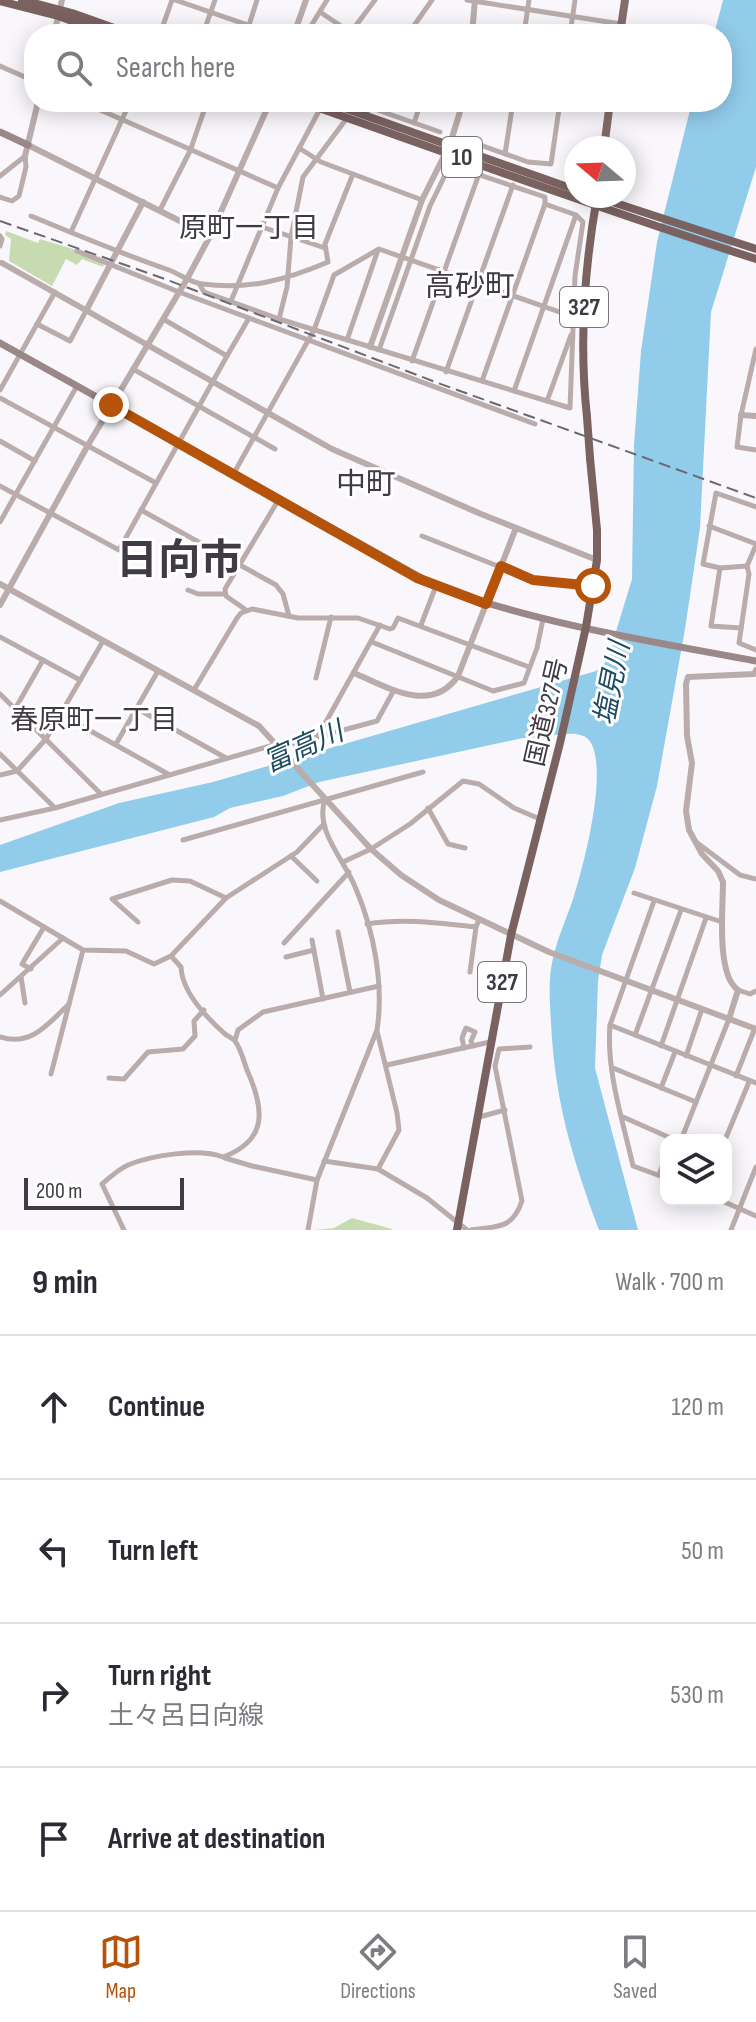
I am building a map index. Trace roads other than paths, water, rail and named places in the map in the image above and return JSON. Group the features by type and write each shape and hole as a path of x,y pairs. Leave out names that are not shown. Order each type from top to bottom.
{"highway":[{"path":"22,0 103,24"},
{"path":"0,1 60,9 89,24"},
{"name":"10","path":"336,112 347,118 564,186"},
{"name":"10","path":"369,112 448,148 564,188"},
{"name":"国道327号","path":"458,1226 511,935 590,628 597,530 582,343 585,284 595,208"},
{"name":"10","path":"609,208 621,216 750,250"},
{"name":"10","path":"630,208 750,250 756,259"}],"main road":[{"path":"622,24 625,0"},
{"path":"606,136 609,112"},
{"path":"0,132 28,145"},
{"path":"0,343 436,586 486,604 543,619 756,661"}],"street":[{"path":"164,24 173,0 246,24"},
{"path":"207,24 215,0"},
{"path":"249,24 257,0"},
{"path":"297,24 306,0"},
{"path":"313,24 327,0"},
{"path":"358,24 375,0"},
{"path":"415,24 432,0"},
{"path":"467,0 599,24"},
{"path":"526,24 529,0"},
{"path":"572,24 575,0"},
{"path":"473,24 475,2"},
{"path":"320,12 338,24"},
{"path":"299,18 310,24"},
{"path":"0,66 24,77"},
{"path":"0,197 12,201 19,196 36,112"},
{"path":"104,112 278,188"},
{"path":"70,232 126,112"},
{"path":"160,210 190,151 204,112"},
{"path":"0,605 88,445 187,279 210,236 266,112"},
{"path":"231,301 278,188 320,112"},
{"path":"371,112 440,132"},
{"path":"414,123 418,112"},
{"path":"365,361 422,200 448,148 460,112"},
{"path":"505,154 511,112"},
{"path":"466,140 528,162 552,164 559,112"},
{"path":"279,319 303,177 347,118"},
{"path":"28,145 210,236"},
{"path":"299,148 317,160 422,200"},
{"path":"0,176 25,156"},
{"path":"379,350 436,189 450,165 545,197 482,381"},
{"path":"334,275 325,248 353,174"},
{"path":"412,361 479,174"},
{"path":"446,372 513,185"},
{"path":"37,324 70,341 143,202"},
{"path":"200,284 204,292 279,319 570,408 575,276 583,222 576,215 545,204"},
{"path":"514,391 576,215"},
{"path":"31,216 200,284 237,286 288,279 328,262"},
{"path":"262,227 325,248"},
{"path":"0,236 1,264 87,309 268,415 332,449 597,560"},
{"path":"347,340 379,249"},
{"path":"234,473 314,330 334,275 379,249 574,317"},
{"path":"77,251 535,424"},
{"path":"0,390 55,292"},
{"path":"0,486 119,550 249,318"},
{"path":"163,319 227,356"},
{"path":"547,401 574,328"},
{"path":"756,349 737,447 756,450"},
{"path":"133,369 275,449"},
{"path":"0,522 77,386"},
{"path":"0,398 156,483"},
{"path":"741,415 756,416"},
{"path":"0,441 35,461"},
{"path":"747,566 720,568 703,564 716,493 756,507"},
{"path":"224,594 280,498"},
{"path":"141,510 280,589 289,616"},
{"path":"709,526 756,544 747,566 749,574 740,646 756,650"},
{"path":"354,673 408,696 422,697 447,689 458,676 516,528"},
{"path":"422,536 533,580 593,586"},
{"path":"720,568 711,626 741,628"},
{"path":"0,584 259,726 371,849 425,891 478,923 755,1028 736,1076"},
{"path":"421,625 436,586"},
{"path":"188,590 198,594 224,594 246,610"},
{"path":"194,690 237,618 252,609 302,619 358,618 393,628 398,618 529,667"},
{"path":"316,678 331,617"},
{"path":"372,642 493,691 524,683 537,648 543,619"},
{"path":"317,737 380,625"},
{"path":"0,637 80,680"},
{"path":"0,775 17,771 46,739 103,641"},
{"path":"15,709 43,660"},
{"path":"756,670 754,674 688,677 686,698 687,736 692,763 686,811 689,830 723,882 722,922 728,977 738,990 750,994 756,991"},
{"path":"116,744 158,671"},
{"path":"0,820 377,721 394,690"},
{"path":"0,694 101,794"},
{"path":"136,708 227,759"},
{"path":"60,714 169,774"},
{"path":"0,754 55,808"},
{"path":"183,840 423,772"},
{"path":"343,862 371,849 457,783 472,781 514,808 540,819"},
{"path":"324,798 322,826 349,872 367,924 379,986 377,1030 399,1130 378,1169"},
{"path":"428,808 448,844 465,848"},
{"path":"0,901 83,950 126,951 154,964 171,956 226,898 291,856 322,826"},
{"path":"695,841 740,875 756,879"},
{"path":"291,856 317,881"},
{"path":"284,943 349,872"},
{"path":"138,922 112,899 172,880 190,881 226,898"},
{"path":"634,893 722,922"},
{"path":"654,901 610,1025 612,1068 633,1166 659,1175"},
{"path":"635,1035 681,910"},
{"path":"661,1046 706,918"},
{"path":"367,924 393,920 478,923"},
{"path":"470,972 478,923"},
{"path":"31,969 22,964 44,927"},
{"path":"338,932 350,992"},
{"path":"0,995 63,938"},
{"path":"312,940 323,999"},
{"path":"51,1074 83,950"},
{"path":"286,957 314,950"},
{"path":"171,956 181,967 191,995 226,1035 235,1040 256,1091 260,1120 253,1138 237,1152 223,1157"},
{"path":"21,977 25,1003"},
{"path":"0,984 7,988"},
{"path":"235,1040 238,1030 263,1012 379,986"},
{"path":"679,1134 711,1066 738,990"},
{"path":"0,1037 16,1042 23,1040 70,1003"},
{"path":"686,1056 702,1009"},
{"path":"109,1078 124,1079 148,1052 183,1049 195,1036 194,1021 204,1010"},
{"path":"610,1025 753,1082 728,1134"},
{"path":"464,1048 462,1038 466,1028 475,1032 471,1041 473,1046"},
{"path":"308,1230 317,1180 377,1030"},
{"path":"387,1065 490,1042"},
{"path":"324,1161 378,1169 427,1198 458,1226 469,1230 509,1224 522,1201 495,1066 499,1049 530,1047"},
{"path":"661,1088 675,1052"},
{"path":"612,1068 696,1102"},
{"path":"477,1118 505,1110"},
{"path":"622,1117 662,1134"},
{"path":"124,1230 102,1184 130,1164 209,1152 252,1166 317,1180"},
{"path":"731,1230 756,1167"},
{"path":"732,1206 756,1216"}],"water":[{"name":"塩見川","path":"723,0 756,0 756,167 711,312 700,528 657,786 635,868 602,955 598,981 595,1068 638,1230 599,1230 573,1153 561,1104 553,1052 550,1001 554,955 583,865 593,817 597,770 588,739 576,734 523,738 319,782 283,796 230,808 214,817 0,872 0,845 119,803 213,782 596,671 607,661 632,579 634,445 641,351 657,242 690,112 732,112 732,24 717,24"}],"railway":[{"path":"0,221 756,498"}],"district":[{"name":"原町一丁目","path":"249,227"},
{"name":"高砂町","path":"470,286"},
{"name":"中町","path":"366,484"},
{"name":"日向市","path":"179,559"},
{"name":"春原町一丁目","path":"94,719"}],"water label":[{"name":"富高川","path":"303,746"}]}
